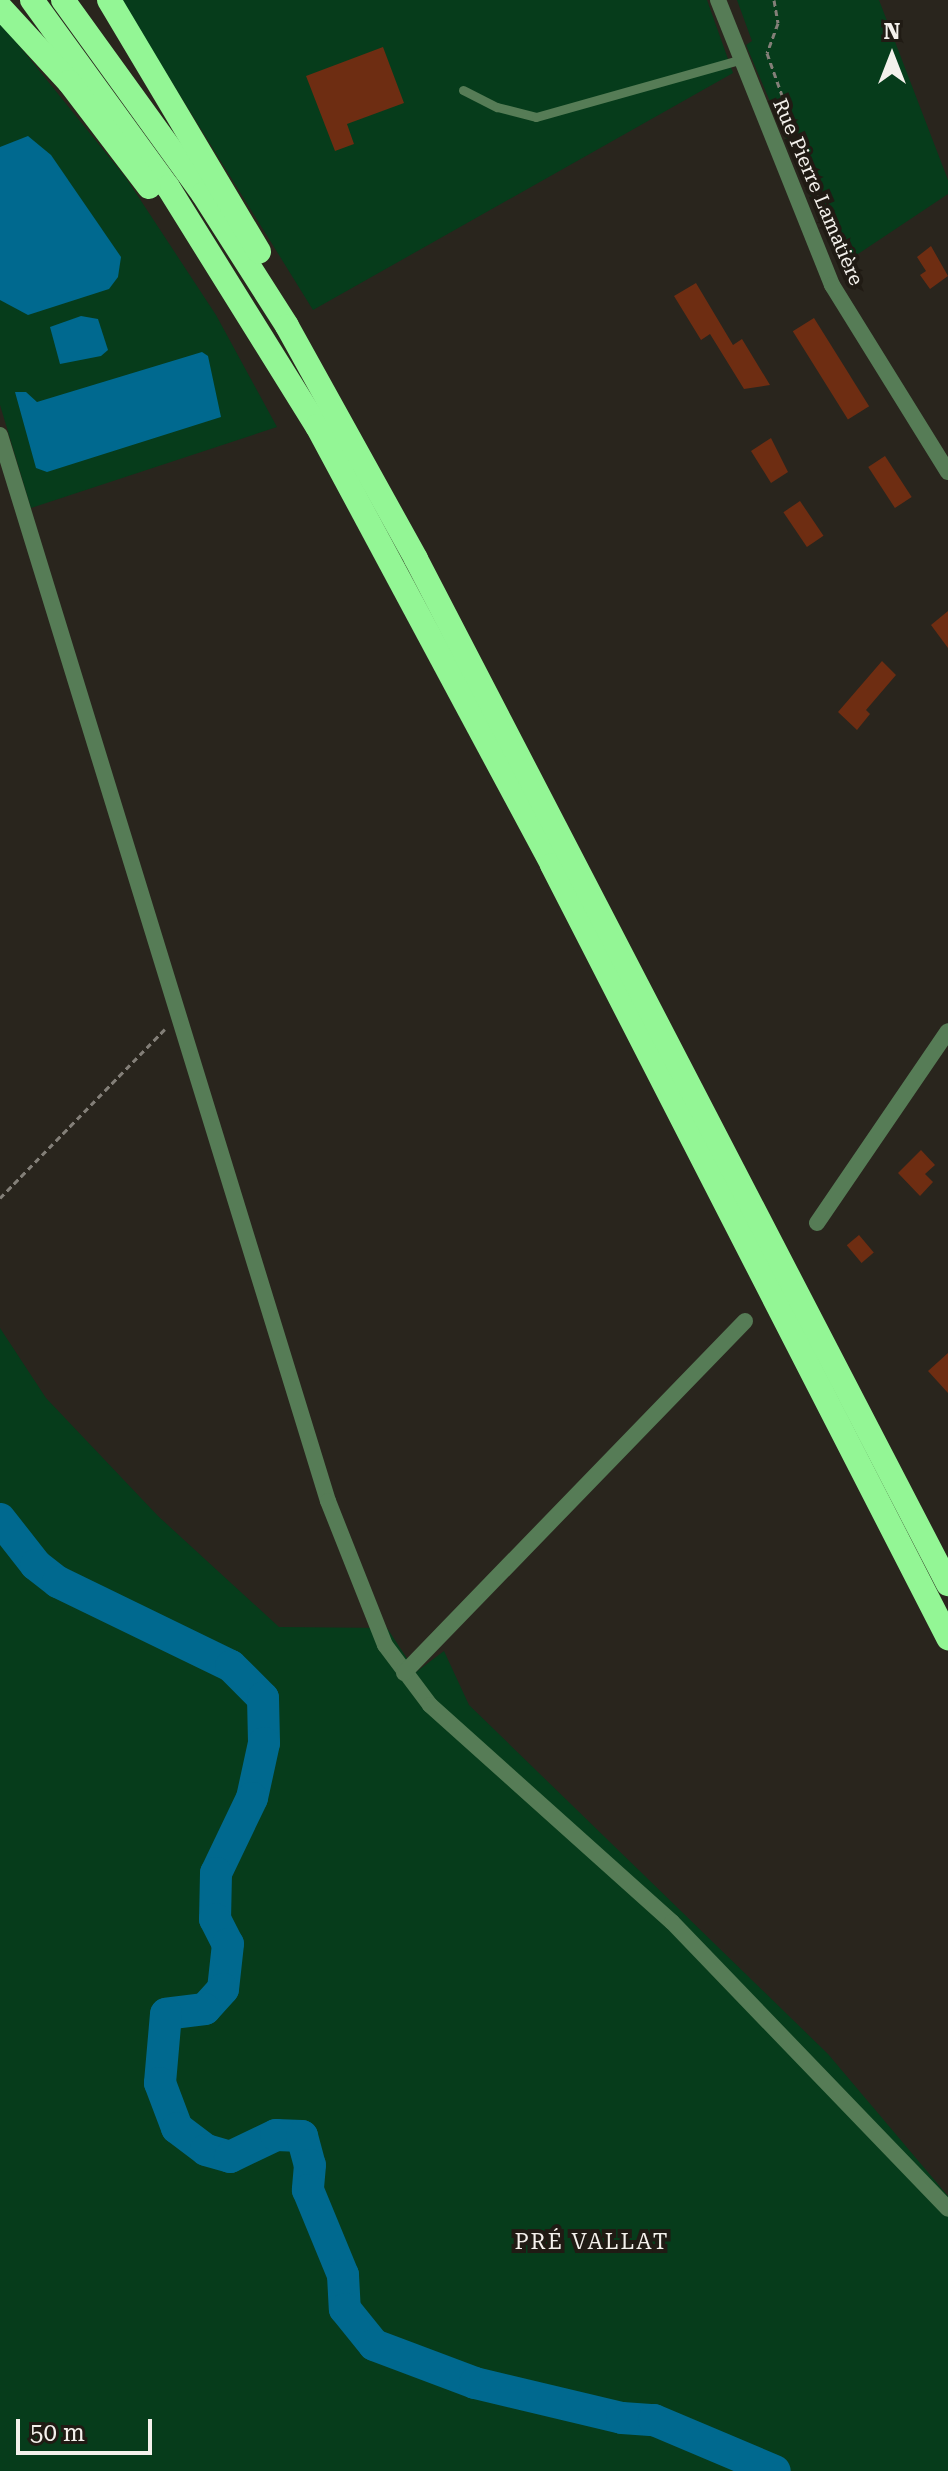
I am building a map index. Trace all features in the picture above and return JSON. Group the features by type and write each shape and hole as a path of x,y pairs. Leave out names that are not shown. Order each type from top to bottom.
{"highway":[{"path":"32,0 168,187 317,426 552,865 948,1638"},
{"path":"63,0 203,194 287,326 363,461 948,1584"},
{"path":"109,0 288,300 331,382 363,461"},
{"path":"0,7 96,116 218,291 249,313"}],"street":[{"name":"Rue Pierre Lamatière","path":"718,0 832,285 948,472"},
{"path":"0,435 176,1018 333,1515 363,1596 404,1673 447,1721 672,1922 948,2209"},
{"path":"817,1223 948,1031"},
{"path":"404,1673 745,1321"}],"lane":[{"path":"463,90 497,107 536,117 742,59"}],"path":[{"path":"774,0 778,23 767,53 769,64 836,239 832,254 822,259"},
{"path":"0,1198 176,1018"}],"green space":[{"path":"121,0 707,0 733,73 313,310"},
{"path":"737,0 879,0 948,180 948,194 840,266 746,45 752,41"},
{"path":"0,22 126,178 216,315 277,427 31,508 0,405"},
{"path":"0,1328 46,1398 158,1516 279,1627 387,1628 416,1672 444,1651 469,1705 828,2054 948,2196 948,2471 0,2471"}],"water":[{"path":"28,136 51,155 121,257 118,277 109,289 28,315 0,300 0,147"},
{"path":"81,316 98,319 108,350 101,356 60,364 50,327"},
{"path":"202,352 208,356 221,417 47,472 36,468 15,392 26,392 37,402"}],"building":[{"path":"383,47 404,103 347,124 354,144 335,151 306,76"},
{"path":"931,246 948,276 930,289 920,275 926,271 917,257"},
{"path":"696,283 733,345 742,339 770,385 744,389 710,334 701,340 674,296"},
{"path":"814,318 869,406 848,419 793,331"},
{"path":"771,438 788,472 771,483 751,451"},
{"path":"885,456 912,497 895,508 868,467"},
{"path":"800,501 823,536 807,547 783,512"},
{"path":"948,611 948,648 931,625"},
{"path":"882,661 896,675 866,710 870,714 857,730 838,712"},
{"path":"921,1150 935,1165 925,1174 933,1182 920,1196 898,1173"},
{"path":"859,1235 874,1253 862,1263 847,1245"},
{"path":"948,1353 948,1393 928,1371"}],"waterway":[{"path":"0,1519 36,1565 58,1582 231,1666 263,1698 264,1743 252,1798 216,1873 215,1919 228,1944 223,1989 205,2009 166,2014 160,2083 177,2128 206,2150 230,2157 276,2135 302,2136 310,2165 308,2190 343,2275 345,2309 374,2345 475,2383 622,2418 654,2420 775,2471"}],"district":[{"name":"PRÉ VALLAT","path":"592,2242"}]}
